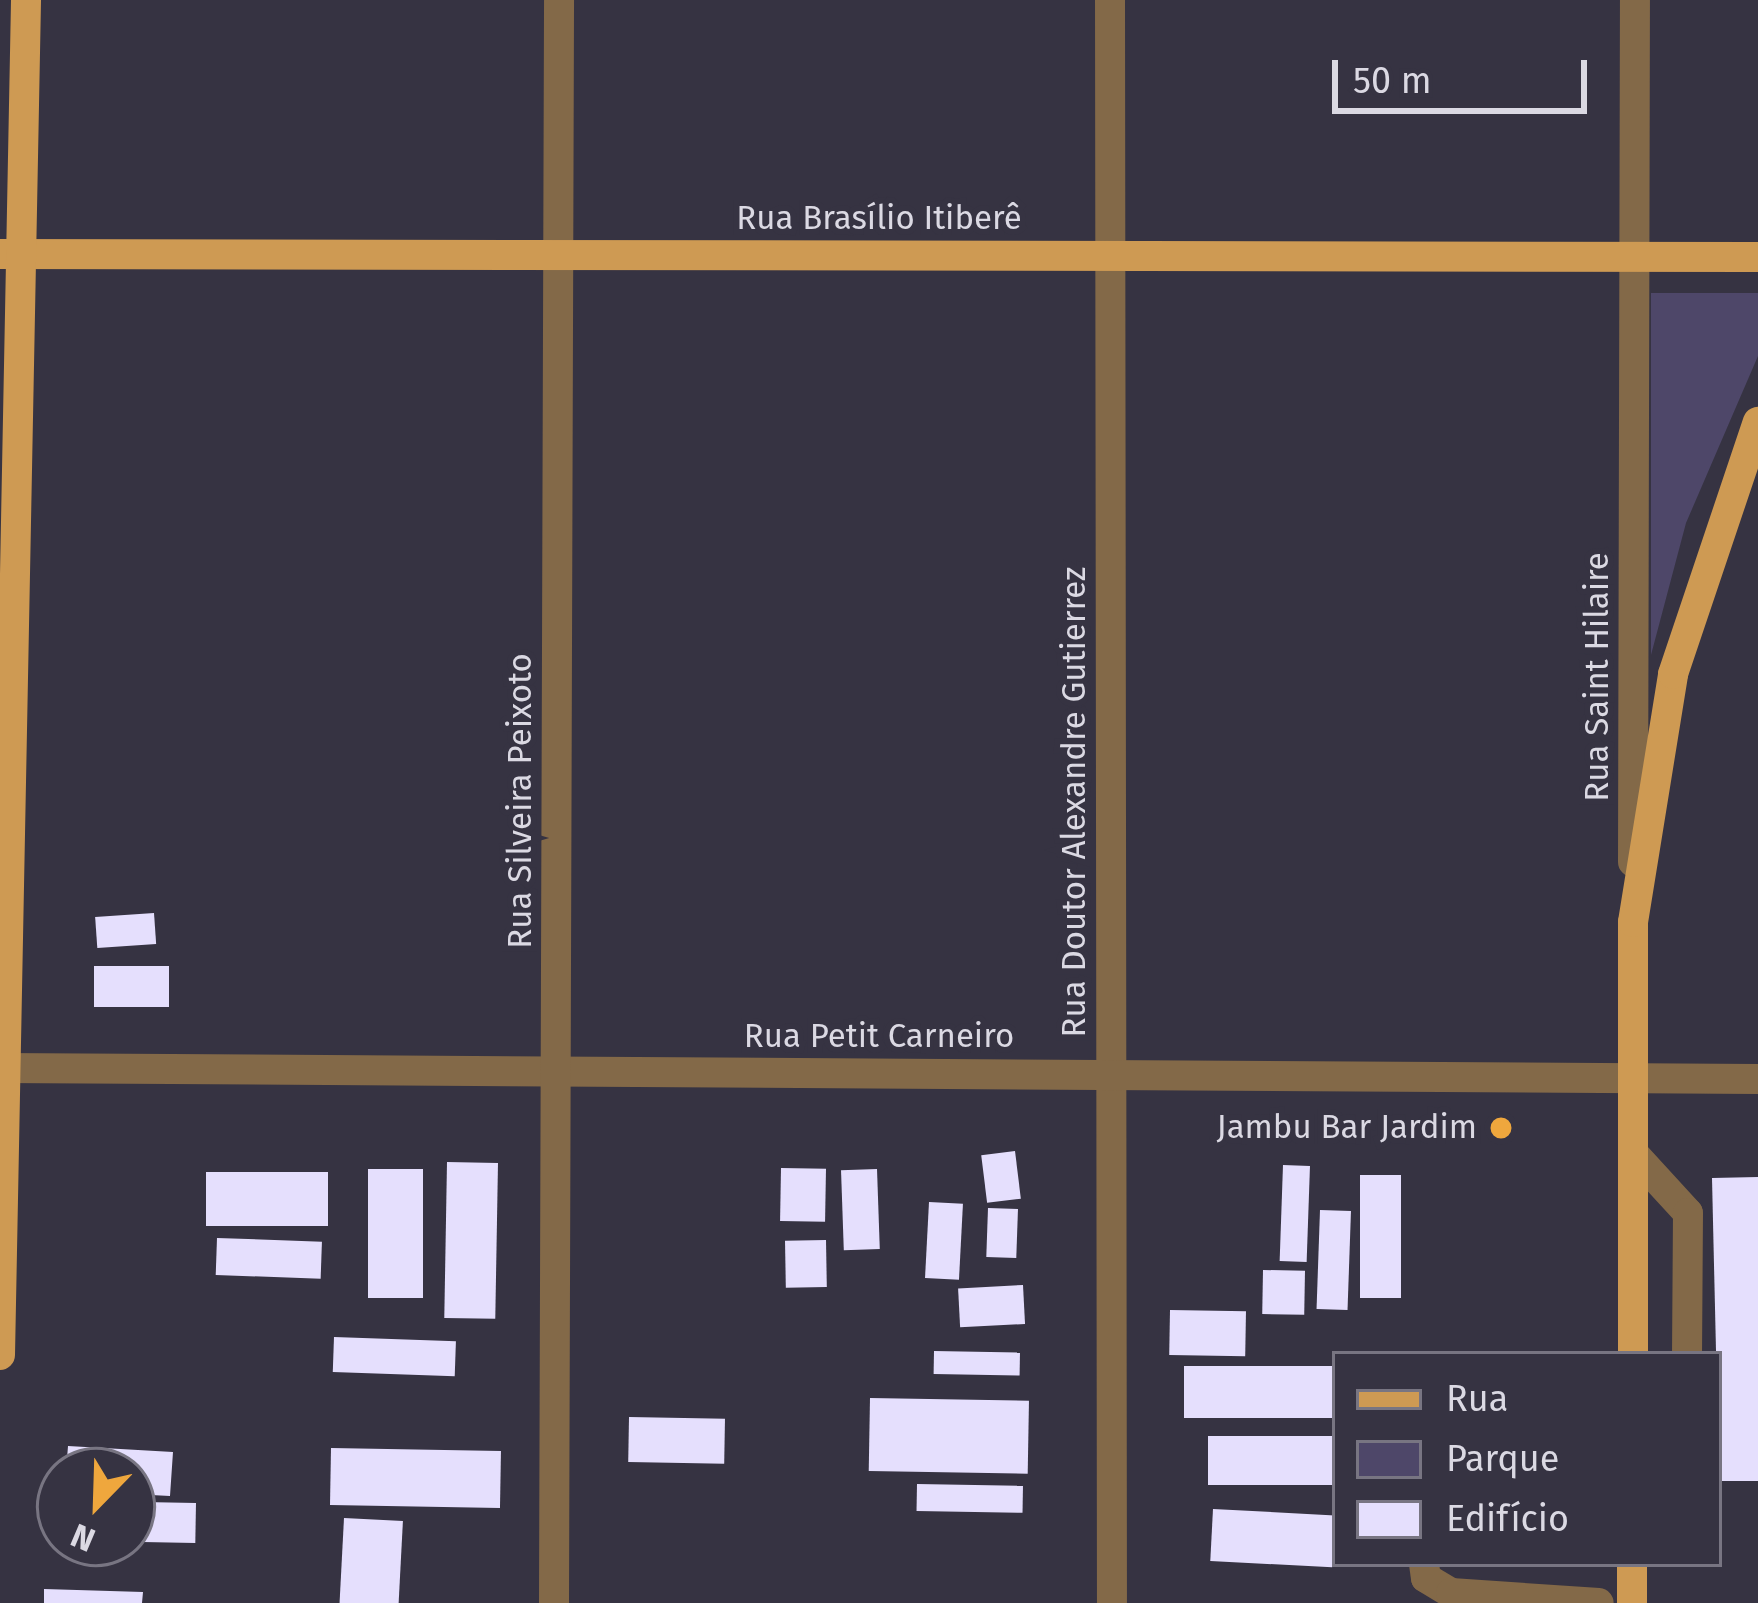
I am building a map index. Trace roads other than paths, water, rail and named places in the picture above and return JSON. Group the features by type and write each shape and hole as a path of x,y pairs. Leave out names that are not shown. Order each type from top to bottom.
{"main road":[{"path":"0,1355 10,254 17,14"},
{"name":"Rua Brasílio Itiberê","path":"10,254 1758,257"},
{"path":"1633,922 1673,674 1758,422"},
{"name":"Rua Saint Hilaire","path":"1633,922 1633,1351"},
{"path":"1632,1567 1632,1603"}],"street":[{"name":"Rua Silveira Peixoto","path":"554,1603 559,0"},
{"name":"Rua Doutor Alexandre Gutierrez","path":"1110,0 1112,1603"},
{"name":"Rua Saint Hilaire","path":"1633,922 1635,0"},
{"name":"Rua Petit Carneiro","path":"3,1068 1758,1079"},
{"path":"1633,1154 1688,1213 1687,1351"},
{"path":"1424,1567 1426,1578 1451,1593 1599,1603"}],"place":[{"name":"Jambu Bar Jardim","path":"1501,1128"}]}
